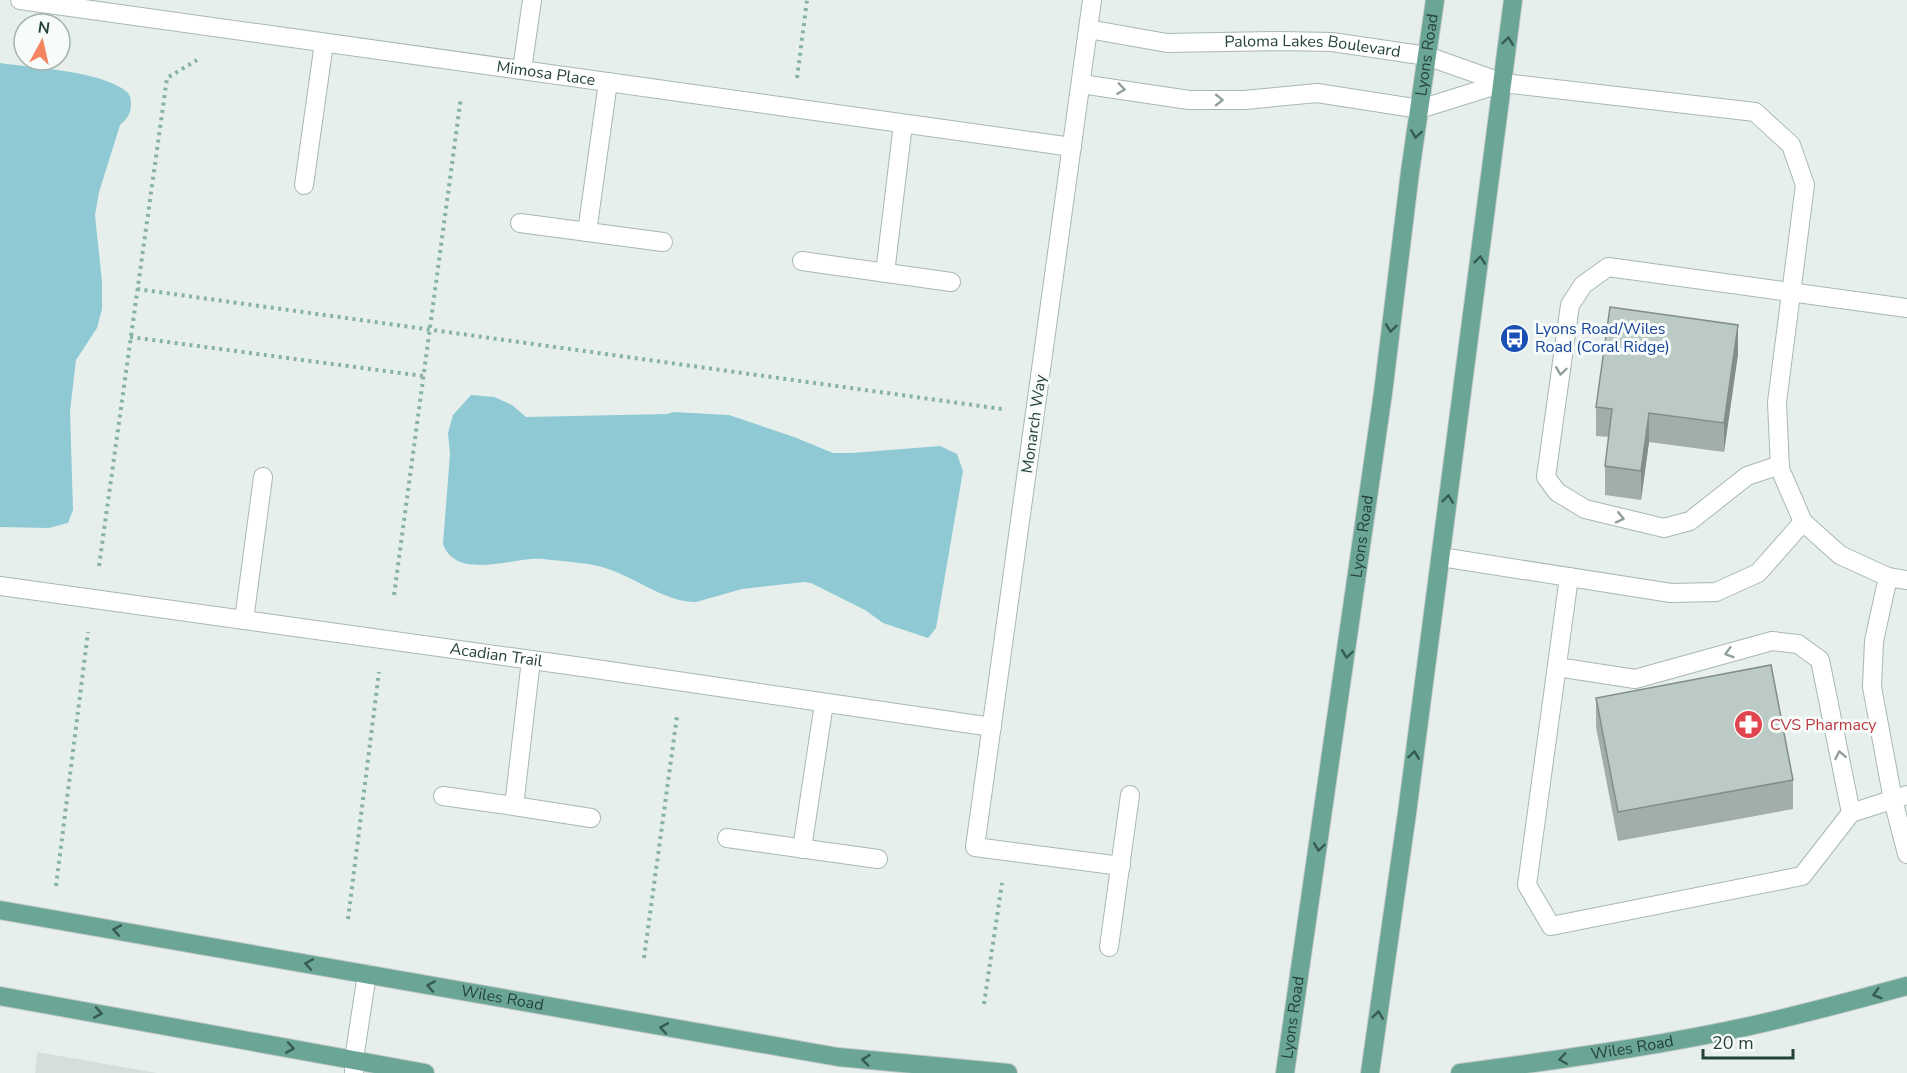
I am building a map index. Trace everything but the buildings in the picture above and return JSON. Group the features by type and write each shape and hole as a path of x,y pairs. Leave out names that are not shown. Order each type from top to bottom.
{"main road":[{"name":"Lyons Road","path":"1285,1073 1374,461 1410,172 1435,0"},
{"path":"1370,1073 1514,0"},
{"name":"Wiles Road","path":"0,910 627,1022 838,1057 1008,1073"},
{"name":"Wiles Road","path":"1460,1073 1593,1055 1726,1031 1907,986"},
{"path":"0,996 354,1066 425,1073"}],"street":[{"name":"Mimosa Place","path":"20,0 1072,147"},
{"path":"522,70 532,0"},
{"name":"Monarch Way","path":"1092,0 975,847 1120,866"},
{"name":"Paloma Lakes Boulevard","path":"1088,29 1167,43 1332,42 1427,56 1503,82"},
{"path":"304,185 324,43"},
{"path":"587,232 608,82"},
{"path":"1081,84 1189,100 1245,100 1317,93 1420,109 1503,82 1755,112 1791,145 1805,185 1777,402 1779,465 1803,522 1840,555 1888,577 1907,580"},
{"path":"885,273 903,124"},
{"path":"520,223 663,242"},
{"path":"802,261 951,282"},
{"path":"1779,465 1747,476 1690,521 1664,528 1585,509 1557,492 1546,477 1570,305 1582,285 1608,267 1907,308"},
{"path":"244,620 263,477"},
{"path":"1441,557 1671,593 1716,592 1758,573 1803,522"},
{"path":"1569,577 1527,885 1551,926 1802,876 1851,813 1900,797"},
{"path":"1888,577 1874,641 1872,687 1900,797 1907,854"},
{"name":"Acadian Trail","path":"0,586 992,727"},
{"path":"1557,667 1635,679 1772,641 1798,644 1820,660 1851,813"},
{"path":"514,806 531,660"},
{"path":"802,849 824,703"},
{"path":"1109,947 1131,795"},
{"path":"443,796 591,818"},
{"path":"727,838 878,859"},
{"path":"354,1066 367,974"}],"path":[{"path":"797,78 807,0"},
{"path":"99,566 166,78 197,60"},
{"path":"394,595 461,97"},
{"path":"137,289 1002,409"},
{"path":"130,337 423,376"},
{"path":"56,886 88,632"},
{"path":"348,919 380,672"},
{"path":"644,958 678,716"},
{"path":"984,1004 1002,883"}],"shaded area":[{"path":"37,1052 157,1073 35,1073"}],"water":[{"path":"0,63 12,65 12,72 67,72 102,79 127,92 131,105 126,119 120,125 99,192 95,215 102,282 102,309 97,328 76,360 70,411 73,510 68,523 49,528 0,527"},
{"path":"471,395 494,397 512,405 526,417 673,412 729,415 833,453 940,446 957,454 963,471 936,628 928,638 883,623 865,610 811,583 804,582 742,589 696,602 663,595 621,574 586,564 543,559 488,565 461,562 450,555 443,544 450,454 448,433 453,415"}],"place":[{"name":"Lyons Road/Wiles Road (Coral Ridge)","path":"1514,338"},
{"name":"CVS Pharmacy","path":"1749,725"}]}
